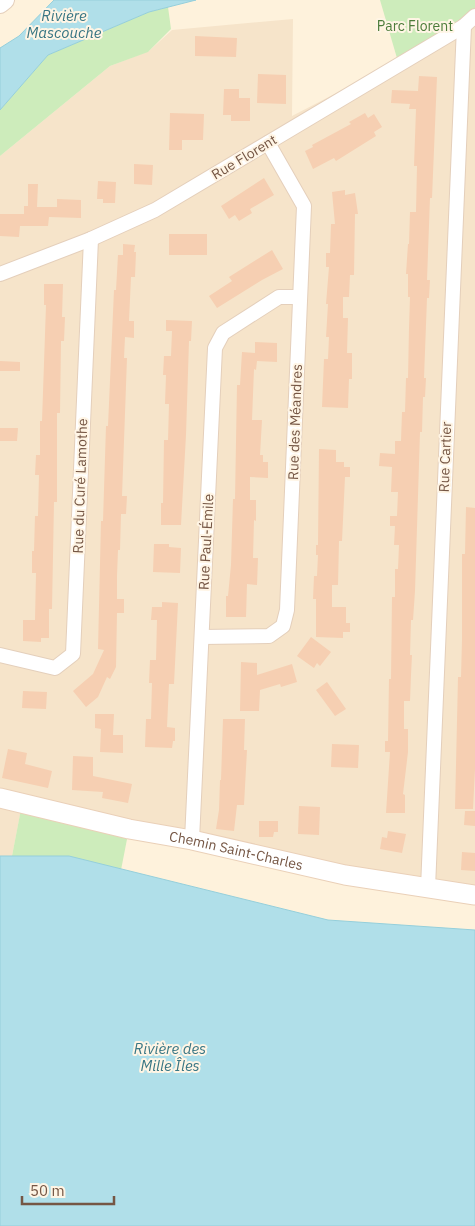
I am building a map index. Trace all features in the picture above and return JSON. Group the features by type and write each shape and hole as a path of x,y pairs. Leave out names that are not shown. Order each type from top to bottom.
{"main road":[{"name":"Chemin Saint-Charles","path":"0,798 129,829 192,840 345,875 475,895"}],"street":[{"path":"0,4 5,0"},
{"name":"Rue Florent","path":"0,274 90,239 155,210 464,26 475,16"},
{"name":"Rue Cartier","path":"428,888 464,26"},
{"name":"Rue des Méandres","path":"202,637 269,636 284,626 288,610 304,206 268,143"},
{"name":"Rue du Curé Lamothe","path":"0,655 55,668 73,654 90,239"},
{"name":"Rue Paul-Émile","path":"192,840 215,348 223,333 279,297 300,297"}],"shaded area":[{"path":"293,19 292,116 475,20 475,895 22,805 12,856 0,856 0,156 110,66 149,51 172,30"}],"green space":[{"name":"Parc Florent","path":"380,0 475,0 475,19 399,65"},
{"path":"168,7 171,29 148,52 110,66 0,156 0,110 48,55 149,12"},
{"path":"22,804 129,829 121,870 69,856 12,856"}],"water":[{"name":"Rivière Mascouche","path":"54,0 196,0 149,12 48,55 0,110 0,48 19,36"},
{"name":"Rivière des Mille Îles","path":"0,856 69,856 328,920 475,930 475,1226 0,1226"}],"building":[{"path":"195,36 237,38 236,57 195,56"},
{"path":"258,74 286,75 286,104 257,103"},
{"path":"419,76 437,77 427,280 430,280 429,298 427,298 424,378 426,378 425,397 423,397 422,432 420,432 415,591 413,620 411,620 410,701 404,701 404,729 408,729 408,752 403,794 405,795 405,813 386,813 390,752 385,752 385,741 388,741 392,597 395,597 395,569 398,569 399,545 394,545 395,526 390,526 390,516 397,516 398,492 391,492 392,467 379,466 380,453 395,454 395,441 401,441 402,412 405,412 406,378 408,378 410,297 408,297 408,274 406,274 410,212 416,212 417,166 414,166 416,109 409,109 410,104 391,103 392,90 418,91"},
{"path":"224,89 239,89 239,98 250,98 250,121 231,121 231,115 223,115"},
{"path":"170,113 204,114 203,140 182,140 182,150 169,150"},
{"path":"365,113 368,118 374,114 382,127 374,132 376,136 336,161 334,158 313,169 305,151 313,147 312,145 351,124 349,122"},
{"path":"134,164 153,165 152,185 134,184"},
{"path":"264,178 274,195 250,209 252,213 239,221 235,215 229,219 221,206"},
{"path":"98,181 116,182 115,203 103,203 103,199 97,199"},
{"path":"28,184 38,184 37,207 57,207 57,199 81,200 81,218 49,217 48,226 20,226 19,237 0,236 0,214 24,214 24,206 28,206"},
{"path":"345,190 345,195 355,193 358,214 355,214 354,275 350,275 349,297 343,297 343,318 348,318 347,353 352,353 352,379 349,379 348,408 322,407 324,359 328,359 329,337 326,337 329,267 326,267 326,253 330,253 331,224 335,224 332,192"},
{"path":"169,234 207,234 207,255 169,255"},
{"path":"123,244 135,245 134,252 136,252 135,277 131,277 129,321 134,321 134,338 125,337 124,358 127,358 122,496 127,496 126,514 121,514 117,599 124,599 124,613 117,613 116,667 110,679 107,677 98,697 86,707 73,691 93,674 104,650 98,649 101,521 103,521 106,426 108,426 114,290 116,290 118,255 123,255"},
{"path":"272,250 283,269 217,308 209,296 232,281 229,277"},
{"path":"44,284 63,284 62,317 65,317 64,341 61,341 60,413 57,413 57,502 54,502 52,609 49,609 49,638 41,638 41,642 23,641 23,620 35,620 36,573 32,573 32,551 34,551 35,516 38,516 39,475 35,475 36,455 40,455 40,421 42,421 46,305 44,305"},
{"path":"166,320 192,321 191,341 189,341 181,525 161,525 164,440 168,440 169,404 165,404 166,375 163,375 164,356 171,356 172,331 166,331"},
{"path":"255,342 277,343 277,362 257,361 256,370 254,369 252,420 262,420 260,455 263,455 263,462 268,462 268,478 250,477 250,500 256,500 253,558 258,558 257,585 247,584 246,617 226,617 226,596 228,596 231,565 233,499 235,499 237,385 240,385 242,352 255,353"},
{"path":"0,361 20,362 20,371 0,371"},
{"path":"0,428 18,428 17,441 0,441"},
{"path":"319,449 336,450 336,462 344,462 344,467 350,467 350,477 345,477 342,541 339,541 338,585 332,585 332,607 346,607 346,623 350,623 350,632 343,632 343,638 316,637 316,599 313,599 314,576 317,576 318,555 316,555 316,545 318,545"},
{"path":"466,507 475,508 475,769 473,809 455,809 458,677 461,677 462,554 465,554"},
{"path":"154,544 169,544 169,547 181,548 180,573 153,572"},
{"path":"162,602 178,603 174,684 169,684 167,727 175,728 175,741 173,741 172,748 145,747 146,719 151,719 152,683 149,683 150,660 156,660 157,620 151,620 152,607 162,607"},
{"path":"311,637 331,652 320,666 317,663 314,668 297,656"},
{"path":"241,662 257,663 257,675 292,664 297,682 281,687 280,684 260,690 259,711 240,711"},
{"path":"327,682 346,709 335,716 316,690"},
{"path":"23,691 47,692 46,709 22,708"},
{"path":"95,714 114,714 113,735 123,735 123,753 100,752 101,729 95,728"},
{"path":"223,719 245,719 244,750 247,750 244,805 237,805 234,831 216,829 221,780"},
{"path":"332,744 359,745 358,768 331,767"},
{"path":"8,749 27,753 25,764 52,771 48,788 2,778"},
{"path":"73,756 93,757 93,776 132,784 128,803 102,798 103,792 72,790"},
{"path":"299,806 320,807 319,835 298,834"},
{"path":"465,811 475,811 475,826 464,825"},
{"path":"259,821 278,821 278,832 274,832 273,837 259,837"},
{"path":"388,831 406,834 402,853 380,849 382,837 387,838"},
{"path":"462,852 475,853 475,871 461,870"}]}
